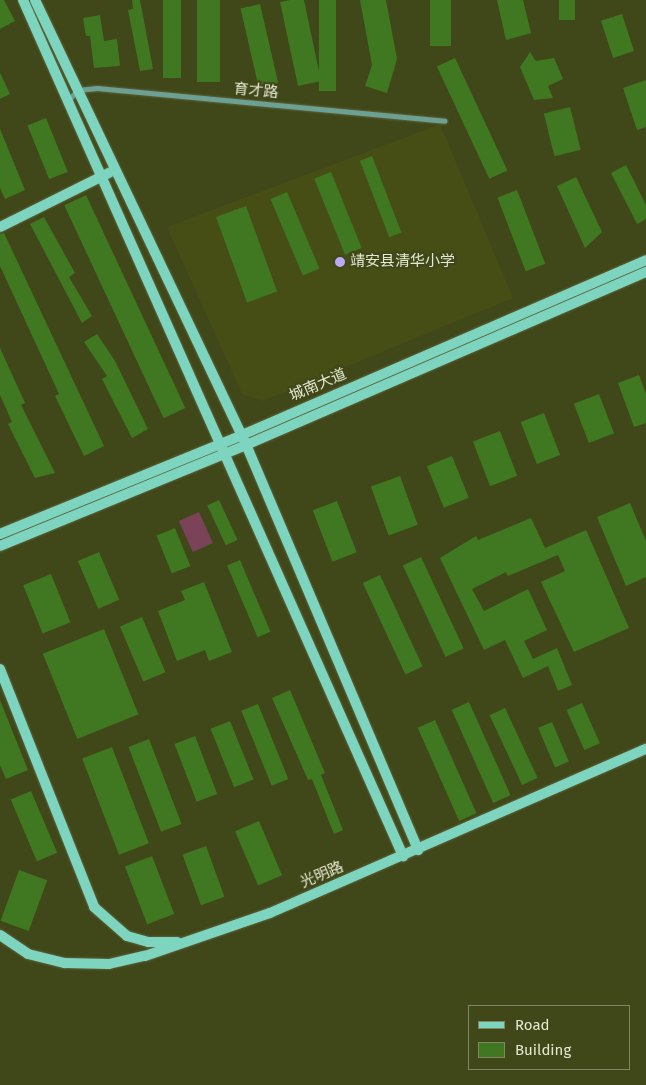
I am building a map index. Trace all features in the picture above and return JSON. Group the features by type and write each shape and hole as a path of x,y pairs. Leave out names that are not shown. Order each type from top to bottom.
{"main road":[{"path":"23,0 70,98 403,856"},
{"path":"35,0 242,435 418,850"},
{"path":"0,227 116,170"},
{"name":"城南大道","path":"0,534 242,435 646,260"},
{"name":"城南大道","path":"0,546 226,454 646,272"},
{"path":"0,669 94,907 127,936 148,942 169,944 214,935"},
{"name":"光明路","path":"0,935 28,954 83,964 109,964 145,956 214,935 418,850 646,749"}],"street":[{"name":"育才路","path":"78,90 97,88 444,121"},
{"path":"70,98 78,90"}],"shaded area":[{"name":"靖安县清华小学","path":"440,124 513,298 263,401 242,394 167,227"},
{"path":"199,512 213,543 193,552 179,521"}],"building":[{"path":"0,0 4,0 15,21 0,29"},
{"path":"132,0 140,0 153,69 140,71 128,10 133,9"},
{"path":"163,0 181,0 181,78 163,78"},
{"path":"197,0 220,0 220,82 197,82"},
{"path":"304,0 321,81 298,86 280,2"},
{"path":"319,0 336,0 336,91 319,91"},
{"path":"360,0 386,0 397,59 387,93 365,86 372,65"},
{"path":"430,0 451,0 451,46 430,46"},
{"path":"497,0 523,0 531,33 506,40"},
{"path":"559,0 575,0 575,20 559,20"},
{"path":"260,4 278,83 259,87 241,8"},
{"path":"622,14 634,51 613,58 601,21"},
{"path":"100,15 104,41 117,39 120,66 94,68 90,36 86,36 83,18"},
{"path":"530,52 536,61 554,58 563,79 548,86 553,98 534,100 520,67"},
{"path":"455,58 507,170 489,179 437,66"},
{"path":"0,73 10,94 0,99"},
{"path":"646,80 646,127 637,130 623,88"},
{"path":"570,107 581,150 554,156 544,114"},
{"path":"46,118 68,172 49,179 27,125"},
{"path":"0,129 25,190 5,199 0,188"},
{"path":"372,156 401,233 389,237 360,161"},
{"path":"626,165 646,205 646,219 637,224 611,173"},
{"path":"331,172 362,248 345,255 314,179"},
{"path":"576,177 602,232 585,248 557,186"},
{"path":"517,190 545,264 526,271 497,198"},
{"path":"287,192 319,268 303,275 270,199"},
{"path":"86,195 185,408 164,418 64,205"},
{"path":"246,206 277,292 247,302 216,217"},
{"path":"44,217 75,273 69,277 92,316 82,323 30,224"},
{"path":"4,233 104,446 84,456 55,396 59,394 0,266 0,234"},
{"path":"97,334 115,361 148,429 132,438 102,379 107,376 84,342"},
{"path":"0,348 25,403 21,405 55,473 35,478 8,424 12,422 0,395"},
{"path":"639,375 646,394 646,423 634,427 618,383"},
{"path":"599,394 614,433 589,443 574,404"},
{"path":"544,413 560,455 537,464 521,422"},
{"path":"500,431 517,476 490,486 473,441"},
{"path":"452,456 469,498 444,508 427,466"},
{"path":"400,476 418,525 389,535 371,487"},
{"path":"219,500 238,540 226,545 207,505"},
{"path":"337,501 357,552 332,562 313,510"},
{"path":"630,503 646,541 646,577 626,586 597,517"},
{"path":"531,518 545,548 586,530 629,628 574,652 541,582 565,571 558,555 508,576 506,572 472,589 484,611 528,589 547,630 524,641 533,659 557,648 572,685 558,691 548,666 523,678 505,640 484,650 440,558 476,536 478,540"},
{"path":"175,528 190,566 172,574 156,535"},
{"path":"99,552 119,600 98,609 78,561"},
{"path":"421,557 464,649 446,657 403,565"},
{"path":"240,560 270,632 258,637 227,565"},
{"path":"51,574 70,622 43,633 23,585"},
{"path":"380,575 423,667 405,675 363,583"},
{"path":"204,582 232,652 209,661 205,650 177,661 158,611 185,600 181,591"},
{"path":"142,617 165,672 143,682 120,626"},
{"path":"104,629 138,714 77,739 43,654"},
{"path":"290,690 325,773 321,775 343,830 334,834 312,779 308,780 272,698"},
{"path":"0,700 28,770 6,779 0,765"},
{"path":"469,702 510,795 493,803 452,710"},
{"path":"582,703 600,743 584,750 566,710"},
{"path":"258,704 288,779 272,786 241,711"},
{"path":"505,708 538,778 522,785 490,715"},
{"path":"435,720 476,813 459,821 418,728"},
{"path":"230,721 254,779 234,787 211,729"},
{"path":"552,722 569,762 555,767 538,728"},
{"path":"195,736 217,794 197,802 174,744"},
{"path":"149,739 182,824 161,832 128,747"},
{"path":"112,747 149,843 119,855 82,758"},
{"path":"31,791 57,853 37,861 11,800"},
{"path":"259,821 282,875 258,885 235,831"},
{"path":"206,846 224,897 201,905 183,855"},
{"path":"152,856 174,914 147,924 125,866"},
{"path":"19,870 47,880 29,931 1,921"}],"place":[{"name":"靖安县清华小学","path":"340,262"}]}
